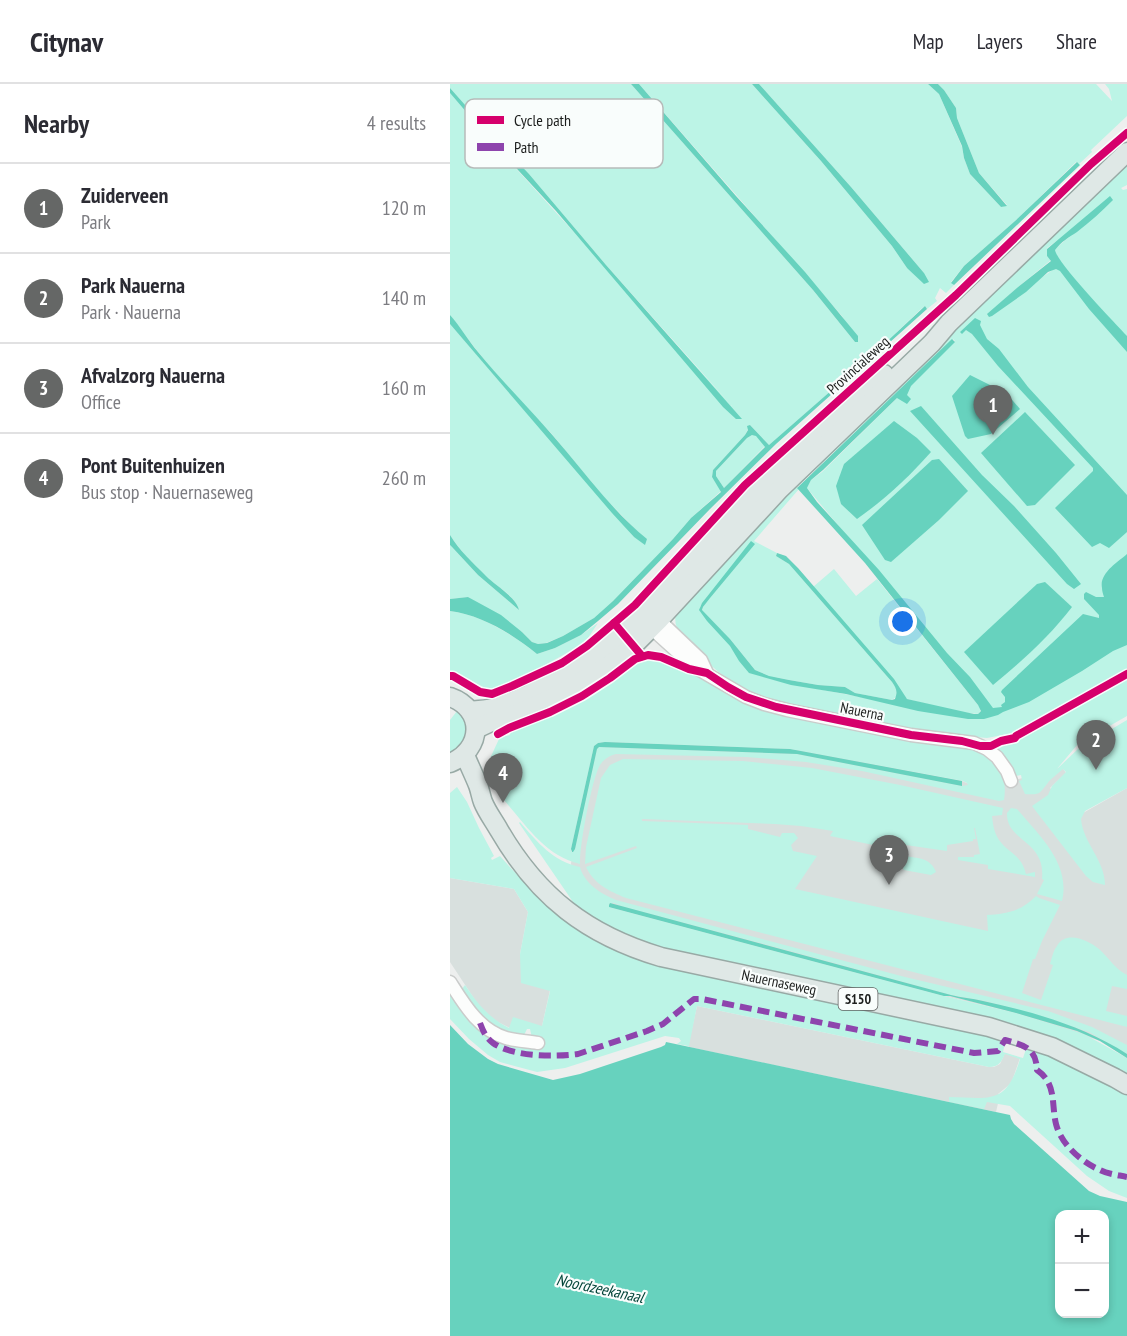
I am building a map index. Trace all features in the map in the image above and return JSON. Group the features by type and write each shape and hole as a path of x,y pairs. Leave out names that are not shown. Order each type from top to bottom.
{"main road":[{"name":"Provincialeweg","path":"476,729 521,712 576,686 609,665 634,645 651,620 775,472 836,414 949,323 1127,152"},
{"name":"Provincialeweg","path":"470,711 489,709 515,700 568,674 623,633 651,620"},
{"path":"450,697 461,701 470,711 476,729 471,747 456,760"},
{"name":"Nauernaseweg","path":"456,760 478,785 483,801 511,851 529,875 584,924 603,935 661,957 989,1027 1052,1047 1127,1085"}],"street":[{"name":"Nauerna","path":"651,620 677,652 693,666 746,697 776,707 911,735 974,743 987,748 998,757 1011,781"},
{"path":"450,982 480,1023 506,1038 538,1043"}],"shaded area":[{"path":"450,84 631,84 644,99 465,99 465,105 450,88"},
{"path":"639,84 752,84 821,161 892,246 907,268 924,273 759,84 928,84 939,94 962,147 970,174 1001,207 1007,205 979,173 957,118 956,108 938,84 1096,84 1112,101 1105,84 1127,84 1127,116 1079,164 1076,162 964,266 951,282 954,285 946,293 940,288 935,298 937,301 927,309 925,306 921,309 769,445 750,425 745,435 713,470 712,477 721,491 691,518 613,601 594,618 563,636 538,644 468,597 450,599 450,545 478,575 519,610 511,597 473,564 450,535 450,324 634,537 647,540 604,497 551,433 506,386 450,315 450,93 465,111 465,168 516,168 732,406 606,265 523,168 663,168 663,120 813,290 855,342 858,342 842,316 663,111 663,99 652,99"},
{"path":"1127,162 1127,185 1121,188 1127,189 1127,671 1013,733 987,738 942,734 794,706 752,693 723,676 682,636 675,621 677,607 742,536","holes":["1069,237 1054,250 1060,265 988,314 1051,260 1047,256 1047,248 1058,240","953,339 955,341 822,472 811,480 807,488 996,714 968,717 823,690 770,676 818,685 845,687 855,693 892,700 896,697 897,689 789,564 776,556 777,553 754,541 799,489 797,487","710,593 702,611 730,639 755,670 768,676 754,672 700,611 700,607"]},
{"path":"752,435 756,435 765,446 724,488 716,476 716,471"},
{"path":"834,569 856,596 877,579 978,705 981,710 978,714 958,712 907,699 813,587"},
{"path":"450,611 462,613 496,626 537,654 581,635 598,623 588,638 576,648 514,682 489,690 450,672"},
{"path":"652,657 705,680 728,695 747,703 974,750 989,759 999,769 1004,783 1004,800 999,801 862,771 806,762 747,757 616,754 603,761 593,784 580,864 568,860 546,847 528,829 503,799 505,797 500,795 483,775 490,772 487,765 499,739 505,734 510,735 509,730 580,699 607,683 634,662","holes":["598,743 790,749 963,781 968,785 962,786 797,754 599,747 575,849 571,852 594,746"]},
{"path":"1127,678 1127,716 1078,744 1056,770 1078,749 1127,720 1127,788 1085,811 1081,819 1086,836 1102,868 1105,885 1093,882 1086,876 1032,806 1048,795 1052,786 1066,772 1063,769 1039,793 1025,794 1019,781 1022,780 1021,775 1016,776 1008,761 995,747 1028,733"},
{"path":"457,711 464,722 465,734 461,745 450,753 450,720"},
{"path":"598,743 800,750 969,784 994,786 1062,767 1066,773 1050,788 1083,813 1127,788 1127,1058 1100,1041 1016,1013 609,907 573,871 571,864"},
{"path":"623,759 743,761 812,768 1003,808 1002,815 992,816 996,834 1003,845 1021,862 1026,874 1035,872 1035,877 988,869 988,865 958,860 958,857 974,857 980,854 975,828 976,839 947,845 947,851 885,842 883,847 830,836 833,831 801,826 642,819 642,821 748,825 748,829 780,837 782,833 794,833 798,838 791,845 793,851 817,856 795,889 988,931 987,915 1013,911 1036,896 1060,905 1033,959 1022,993 1041,1000 1053,965 1050,964 1054,950 1066,938 1077,938 1099,949 1127,975 1127,989 1112,986 1106,1011 1127,1016 1127,1027 626,898 608,890 593,878 586,867 637,848 636,846 585,864 586,847 601,778 610,765"},
{"path":"457,787 494,856 492,860 500,856 533,891 557,912 582,930 615,947 654,962 675,967 1006,1039 1003,1052 1023,1058 1027,1046 1079,1067 1127,1093 1127,1198 1109,1191 1087,1176 1010,1106 987,1102 984,1109 949,1102 949,1097 986,1098 1002,1092 1015,1074 1020,1059 1005,1054 999,1063 989,1067 697,1006 689,1046 677,1044 681,1041 679,1038 665,1036 565,1068 537,1072 500,1062 488,1055 450,1019 450,994 453,992 471,1017 488,1032 498,1037 540,1046 541,1040 532,1038 530,1029 527,1029 520,1038 492,1027 479,1016 461,993 465,985 495,1020 509,1028 513,1017 542,1026 550,991 521,983 520,954 528,912 514,889 450,878 450,793"},
{"path":"1011,808 1017,809 1035,829 1058,862 1064,887 1062,901 1037,894 1044,880 1042,879 1042,866 1038,856 1008,823 1007,813"},
{"path":"520,822 554,856 580,867 585,878 594,887 616,900 905,977 1048,1011 1092,1027 1127,1045 1127,1054 1089,1032 1036,1015 985,1001 951,995 614,903 609,904 609,907 1016,1013 1084,1034 1127,1058 1127,1076 1112,1068 633,940 587,915 573,902"},
{"path":"904,856 927,861 936,872 931,875 904,870 900,863"},
{"path":"450,878 514,889 528,912 520,954 550,990 542,1026 510,1028 496,1021 482,1010 450,962"},
{"path":"697,1006 989,1067 1000,1064 1005,1053 1020,1058 1012,1081 998,1094 996,1112 689,1047 687,1041 689,1042"}],"water":[{"path":"631,84 639,84 652,99 644,99"},
{"path":"752,84 759,84 851,187 924,273 929,282 924,284 907,268 892,246 821,161"},
{"path":"928,84 938,84 956,108 957,118 979,173 1007,206 1001,207 970,174 962,146 939,94"},
{"path":"450,88 465,105 465,111 450,93"},
{"path":"663,112 805,272 858,336 858,342 855,342 813,290 663,120"},
{"path":"1077,162 1080,165 954,285 951,283 964,266"},
{"path":"516,168 523,168 529,174 742,419 736,419 723,407 556,211"},
{"path":"1110,196 1113,200 1109,204 1055,250 1075,279 1127,336 1127,352 1056,269 1048,272 1026,292 989,317 987,314 1051,261 1047,256 1047,249"},
{"path":"925,306 927,309 776,444 618,604 581,635 537,654 496,626 462,613 450,611 450,599 468,597 501,615 532,642 538,644 563,636 594,618 613,601 691,518 721,492 712,477 713,470 745,435 748,430 747,426 750,425 769,445","holes":["752,435 756,436 765,447 724,488 716,476 716,471 747,438"]},
{"path":"450,315 489,365 605,497 647,539 645,545 634,537 612,513 450,324"},
{"path":"975,318 981,321 980,325 987,339 999,349 1028,387 1127,495 1127,532 1109,548 1100,543 1092,547 1055,508 1093,471 1093,468 998,366 972,334 966,330 962,334 960,332"},
{"path":"952,339 955,342 911,386 907,395 911,399 907,404 897,398 811,480 807,488 970,677 993,708 1002,707 1001,705 1005,702 1002,690 1083,614 1099,618 1099,615 1084,599 1084,594 1086,592 1096,597 1104,597 1103,577 1127,554 1127,645 1113,651 1029,702 984,719 968,719 918,711 846,694 791,685 749,673 730,646 699,610 702,603 751,541 755,544 702,610 755,670 769,676 818,685 845,687 855,693 892,700 895,699 896,694 892,682 789,564 776,556 777,553 786,556 798,568 894,679 907,699 974,714 981,711 865,563 797,488"},
{"path":"970,375 990,385 1001,387 1020,409 991,434 968,439 952,396"},
{"path":"921,406 982,475 1014,506 1081,584 1074,589 1067,584 910,411"},
{"path":"1025,412 1075,465 1035,505 1027,506 981,453"},
{"path":"894,421 931,452 896,488 857,519 841,504 836,486 844,464"},
{"path":"939,459 968,491 891,562 885,560 862,525 932,460"},
{"path":"450,535 471,561 514,601 519,610 478,575 450,545"},
{"path":"1045,582 1072,607 1034,649 993,685 964,652 1037,584"},
{"path":"605,742 790,749 962,781 962,786 797,754 599,747 575,849 572,852 594,746"},
{"path":"610,903 955,996 1039,1015 1093,1035 1127,1054 1127,1058 1100,1041 1077,1031 609,907"},
{"name":"Noordzeekanaal","path":"450,1025 468,1044 488,1059 553,1080 580,1074 661,1047 666,1042 1010,1115 1014,1124 1089,1191 1127,1202 1127,1336 450,1336"}],"marked path":[{"path":"480,1023 485,1034 501,1048 546,1056 578,1054 663,1024 694,999 702,999 974,1053 998,1051 1005,1040 1027,1048 1034,1056 1037,1070 1048,1081 1056,1124 1067,1145 1093,1167 1127,1177"}],"cycle path":[{"path":"614,623 635,605 745,485 956,295 1091,164 1127,133"},
{"path":"450,676 480,692 492,694 562,663 614,623 642,656"},
{"path":"498,734 582,696 635,659 648,655 661,657 689,669 707,673 746,697 776,707 911,735 962,741 980,746 991,746 1015,738 1127,674"}],"place":[{"name":"Zuiderveen","path":"993,435"},
{"name":"Park Nauerna","path":"1096,770"},
{"name":"Pont Buitenhuizen","path":"503,803"},
{"name":"Afvalzorg Nauerna","path":"889,885"}]}
